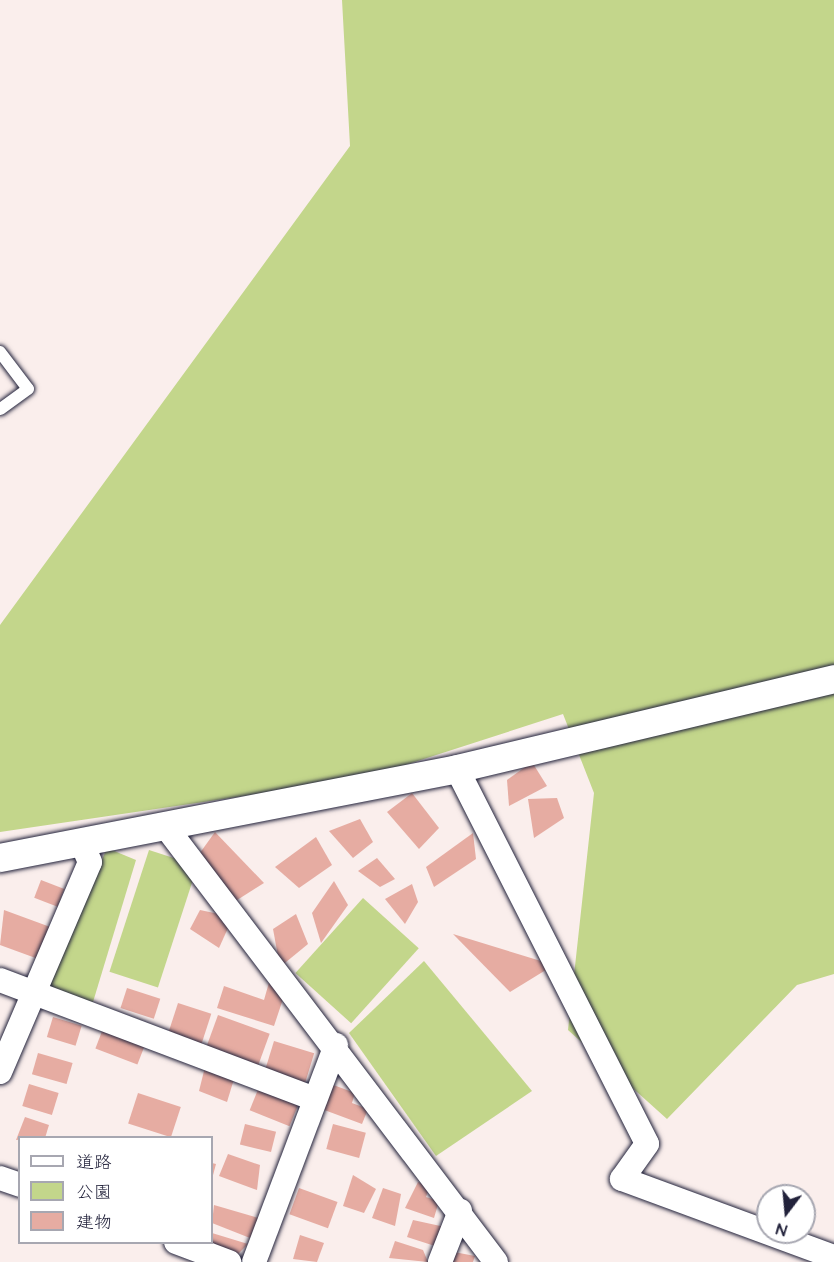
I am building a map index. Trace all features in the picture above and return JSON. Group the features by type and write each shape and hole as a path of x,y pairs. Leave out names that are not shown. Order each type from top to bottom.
{"street":[{"path":"0,858 82,844 457,769 834,679"},
{"path":"457,769 647,1144 622,1179 834,1257"},
{"path":"166,827 336,1045 496,1262"},
{"path":"0,1072 30,992 90,862 82,844"},
{"path":"0,980 313,1098"},
{"path":"254,1262 313,1098 336,1045"},
{"path":"0,1178 18,1184"},
{"path":"440,1262 460,1211"},
{"path":"181,1244 229,1262"}],"lane":[{"path":"0,352 27,389 0,409"}],"green space":[{"path":"342,0 834,0 834,974 797,985 667,1119 568,1030 594,793 563,714 365,778 0,832 0,625 350,146"},
{"path":"107,848 136,860 93,1002 46,991"},
{"path":"149,850 198,866 158,987 109,972"},
{"path":"363,898 419,948 351,1023 295,973"},
{"path":"424,961 532,1091 436,1156 349,1033"}],"building":[{"path":"532,762 547,786 509,806 507,780"},
{"path":"412,793 439,828 419,849 387,812"},
{"path":"557,798 564,818 534,838 528,799"},
{"path":"360,819 373,842 353,858 329,831"},
{"path":"215,832 264,883 234,902 197,857"},
{"path":"473,833 476,859 434,887 426,867"},
{"path":"316,837 332,865 299,888 275,867"},
{"path":"377,858 395,879 380,887 358,871"},
{"path":"41,880 64,889 58,907 34,898"},
{"path":"334,881 348,905 321,943 312,913"},
{"path":"412,884 418,902 405,924 385,899"},
{"path":"4,910 53,928 41,960 0,945"},
{"path":"200,910 233,917 219,948 190,929"},
{"path":"296,914 308,944 280,967 273,929"},
{"path":"453,934 554,965 510,992"},
{"path":"272,972 286,990 274,1026 217,1008 224,986 264,1000"},
{"path":"127,988 160,999 154,1019 121,1008"},
{"path":"178,1003 211,1014 201,1044 168,1033"},
{"path":"218,1015 270,1034 257,1069 205,1050"},
{"path":"53,1017 82,1026 76,1046 47,1037"},
{"path":"104,1026 146,1042 137,1065 95,1048"},
{"path":"274,1041 314,1053 305,1084 265,1072"},
{"path":"38,1053 73,1063 67,1084 32,1074"},
{"path":"205,1067 234,1079 227,1102 199,1091"},
{"path":"328,1083 355,1093 352,1103 368,1109 362,1124 319,1108"},
{"path":"29,1084 59,1093 52,1115 22,1106"},
{"path":"259,1087 299,1103 290,1126 250,1110"},
{"path":"138,1093 181,1107 171,1136 128,1123"},
{"path":"25,1117 49,1125 46,1136 18,1136 16,1140"},
{"path":"245,1124 276,1132 271,1152 240,1144"},
{"path":"333,1124 366,1133 359,1158 326,1149"},
{"path":"228,1154 260,1165 257,1190 219,1176"},
{"path":"353,1175 376,1189 364,1213 343,1206"},
{"path":"418,1182 430,1186 426,1197 439,1201 434,1218 405,1208"},
{"path":"299,1188 338,1202 328,1228 289,1214"},
{"path":"383,1188 401,1194 395,1226 372,1218"},
{"path":"214,1205 265,1220 250,1238 213,1223"},
{"path":"413,1220 445,1227 438,1247 407,1237"},
{"path":"213,1233 248,1244 234,1258 206,1244 213,1244"},
{"path":"300,1235 324,1243 317,1262 293,1259"},
{"path":"395,1241 423,1250 428,1262 389,1258"},
{"path":"454,1252 475,1256 473,1262 451,1262"}]}
